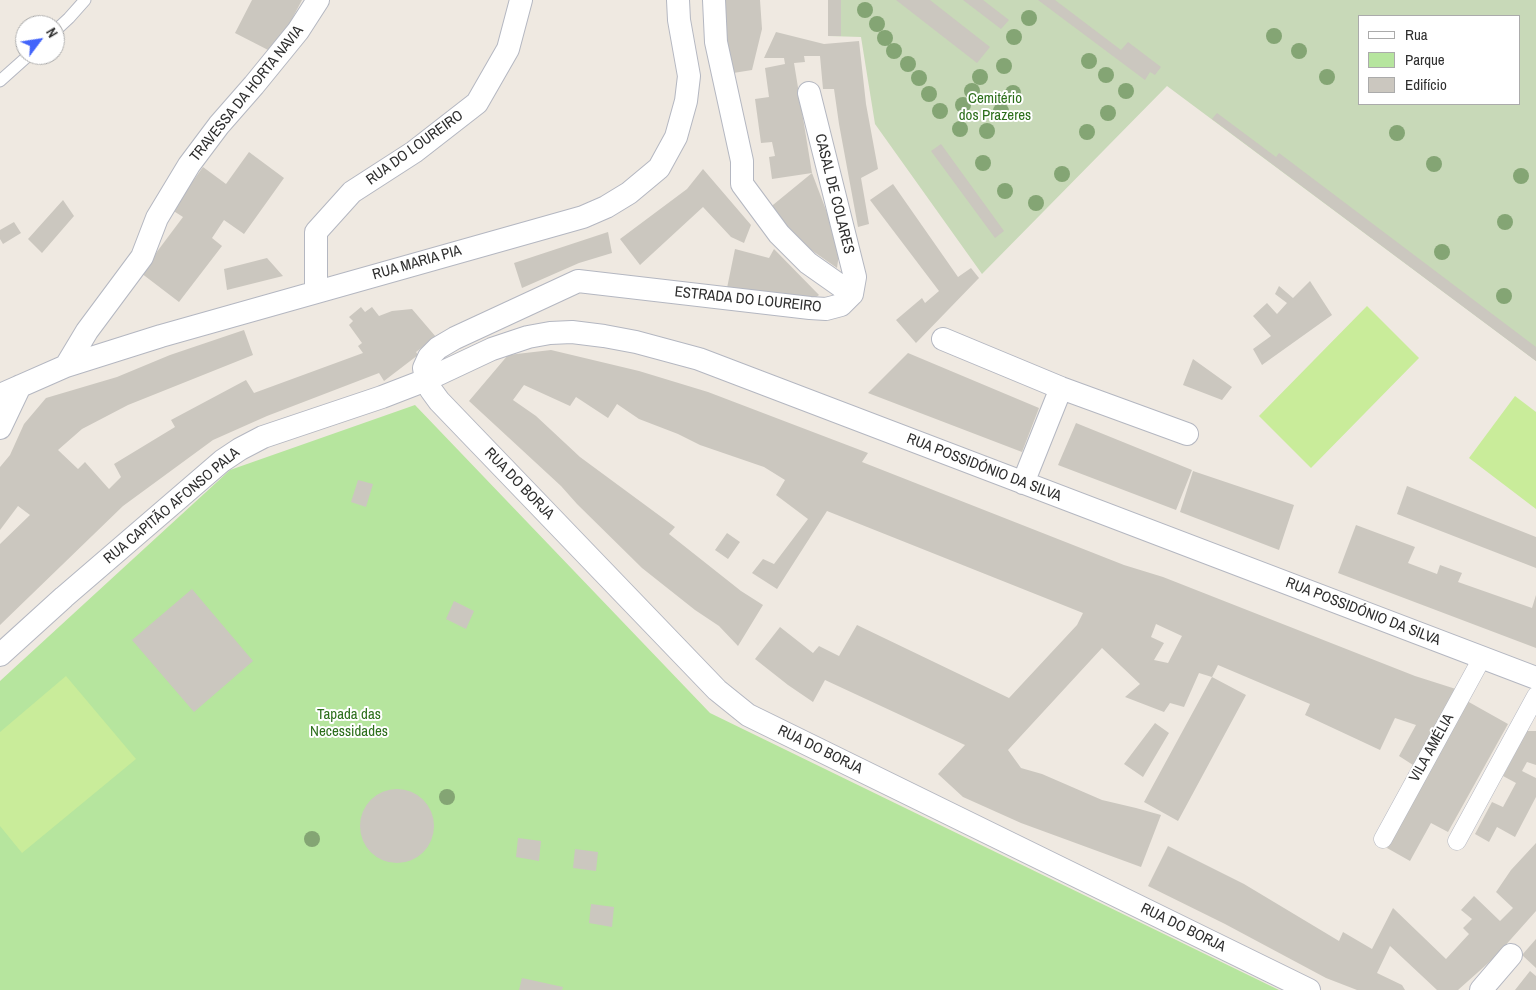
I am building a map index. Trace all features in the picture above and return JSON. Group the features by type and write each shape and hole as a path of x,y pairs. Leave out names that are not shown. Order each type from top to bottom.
{"street":[{"name":"TRAVESSA DA HORTA NAVIA","path":"66,366 86,331 142,257 157,218 189,166 219,126 298,31 318,0"},
{"name":"RUA DO LOUREIRO","path":"316,292 316,232 352,192 414,152 477,103 508,48 522,0"},
{"name":"RUA MARIA PIA","path":"10,391 66,366 161,336 583,217 629,193 658,168 676,136 686,101 689,76 679,20 678,0"},
{"name":"ESTRADA DO LOUREIRO","path":"426,380 424,368 429,357 438,348 455,338 578,281 826,309 841,305 852,294 808,263 779,234 742,184 742,161 716,42 714,0"},
{"name":"CASAL DE COLARES","path":"810,93 855,277 852,294"},
{"name":"RUA POSSIDÓNIO DA SILVA","path":"426,380 492,348 528,336 572,332 636,342 699,359 1536,678"},
{"path":"943,339 1061,388 1187,434"},
{"name":"RUA CAPITÃO AFONSO PALA","path":"0,655 64,597 222,461 240,449 263,437 382,397 426,380"},
{"name":"RUA DO BORJA","path":"426,380 439,401 717,690 748,715 1309,990"},
{"path":"1023,483 1061,388"},
{"path":"0,428 10,391"},
{"name":"VILA AMÉLIA","path":"1383,838 1482,658"},
{"path":"1457,841 1536,696"},
{"path":"1481,990 1511,954"}],"lane":[{"path":"65,22 85,0"},
{"path":"0,81 18,65"}],"green space":[{"name":"Cemitério dos Prazeres","path":"828,0 1536,0 1536,361 1167,86 982,274 875,124 861,37 828,36"},
{"path":"1367,306 1419,358 1311,468 1259,416"},
{"path":"1515,396 1536,412 1536,509 1469,458"},
{"name":"Tapada das Necessidades","path":"415,405 710,713 1279,990 0,990 0,681 230,470"},
{"path":"66,676 136,759 22,853 0,826 0,732"}],"building":[{"path":"252,0 302,0 274,53 235,33"},
{"path":"720,0 760,0 762,29 752,70 727,74"},
{"path":"828,0 841,0 841,36 828,36"},
{"path":"896,0 930,0 990,47 977,63"},
{"path":"963,0 983,0 1009,20 1001,29"},
{"path":"1038,0 1055,0 1121,50 1128,42 1161,67 1155,75 1150,72 1145,80"},
{"path":"776,32 824,44 859,41 866,104 878,169 861,178 869,224 858,227 834,89 823,89 820,56 804,56 805,62 794,63 812,173 772,179 769,157 775,156 772,142 761,143 755,99 769,97 765,68 785,64 784,58 764,58"},
{"path":"1217,113 1276,157 1279,153 1536,347 1536,361 1212,119"},
{"path":"941,144 1004,231 995,238 931,151"},
{"path":"249,152 284,178 244,234 224,220 212,238 222,246 179,302 141,273 183,217 172,210 203,167 226,184"},
{"path":"703,169 751,225 744,243 731,237 703,207 640,265 620,239 687,189"},
{"path":"812,173 840,247 837,268 784,231 768,209"},
{"path":"893,184 958,277 971,268 979,278 916,343 896,320 922,298 925,303 939,291 870,200"},
{"path":"63,200 74,216 42,253 28,239"},
{"path":"14,222 21,233 3,244 0,239 0,230"},
{"path":"608,232 612,253 579,263 522,288 514,263"},
{"path":"735,249 769,258 774,249 819,295 811,301 727,288"},
{"path":"267,258 283,276 227,290 224,269"},
{"path":"1310,281 1332,315 1262,365 1253,349 1271,336 1253,316 1267,303 1277,314 1287,303 1275,294 1279,286 1293,298"},
{"path":"361,307 365,312 372,307 379,316 392,311 412,309 436,337 416,352 418,355 384,381 379,373 267,416 213,440 123,506 0,625 0,544 30,515 18,506 0,530 0,467 10,455 24,424 46,398 117,377 170,355 244,330 253,355 128,405 82,429 58,450 78,469 85,462 109,489 121,477 114,464 175,427 171,420 246,380 254,393 363,353 358,346 362,343 349,325 353,321 349,317"},
{"path":"551,350 639,371 708,392 868,453 862,462 1124,565 1163,577 1415,676 1459,690 1413,765 1399,756 1416,725 1395,718 1380,750 1305,715 1310,704 1218,665 1212,677 1199,673 1184,707 1170,703 1164,712 1125,697 1140,684 1102,648 1008,750 1021,768 1042,774 1102,800 1161,815 1141,867 1021,823 963,797 938,774 965,745 825,680 813,702 755,659 780,627 813,653 819,646 839,656 857,625 1009,698 1077,625 1083,613 827,511 777,589 752,573 763,559 774,564 808,519 776,495 785,480 764,467 700,445 639,419 617,404 608,418 576,397 570,406 524,385 513,400 536,416 580,457 675,527 669,534 741,591 763,605 738,646 719,626 695,610 642,568 561,486 469,401 508,355","holes":["1156,624 1182,636 1168,663 1154,660 1164,643 1151,637"]},
{"path":"908,353 1039,408 1022,452 868,393"},
{"path":"1193,359 1232,387 1222,400 1183,385"},
{"path":"1076,423 1192,470 1176,510 1058,465"},
{"path":"1193,471 1294,505 1279,550 1180,512"},
{"path":"358,480 373,484 366,507 351,502"},
{"path":"1407,486 1536,537 1536,568 1397,514"},
{"path":"1356,525 1415,547 1408,563 1437,574 1440,565 1462,573 1458,582 1532,608 1536,595 1536,648 1338,573"},
{"path":"727,533 740,542 728,559 715,550"},
{"path":"192,589 253,661 194,712 132,640"},
{"path":"454,601 474,611 466,629 446,619"},
{"path":"1212,677 1246,695 1178,821 1144,802"},
{"path":"1467,701 1508,724 1448,832 1431,823 1410,861 1387,848"},
{"path":"1155,723 1169,733 1143,777 1124,764"},
{"path":"1527,731 1536,731 1536,765 1527,762 1522,771 1536,778 1536,797 1515,837 1497,827 1489,842 1475,834 1492,802 1503,807 1516,783 1503,776"},
{"path":"397,789 411,792 423,800 431,812 434,826 431,840 423,852 411,860 397,863 383,860 371,852 363,840 360,826 363,812 371,800 383,792"},
{"path":"518,838 541,841 539,861 516,857"},
{"path":"1536,843 1536,911 1495,957 1458,990 1437,990 1390,946 1377,973 1402,985 1405,990 1357,990 1326,978 1225,924 1148,886 1168,846 1244,884 1339,941 1343,932 1372,949 1393,908 1446,959 1469,934 1463,928 1472,919 1461,910 1474,896 1500,921 1513,908 1496,892 1511,870"},
{"path":"575,849 598,852 596,871 573,868"},
{"path":"591,904 614,907 612,927 589,923"},
{"path":"1536,939 1536,968 1522,955"},
{"path":"1530,971 1536,976 1536,990 1515,990"},
{"path":"522,978 563,987 562,990 519,990"}]}
